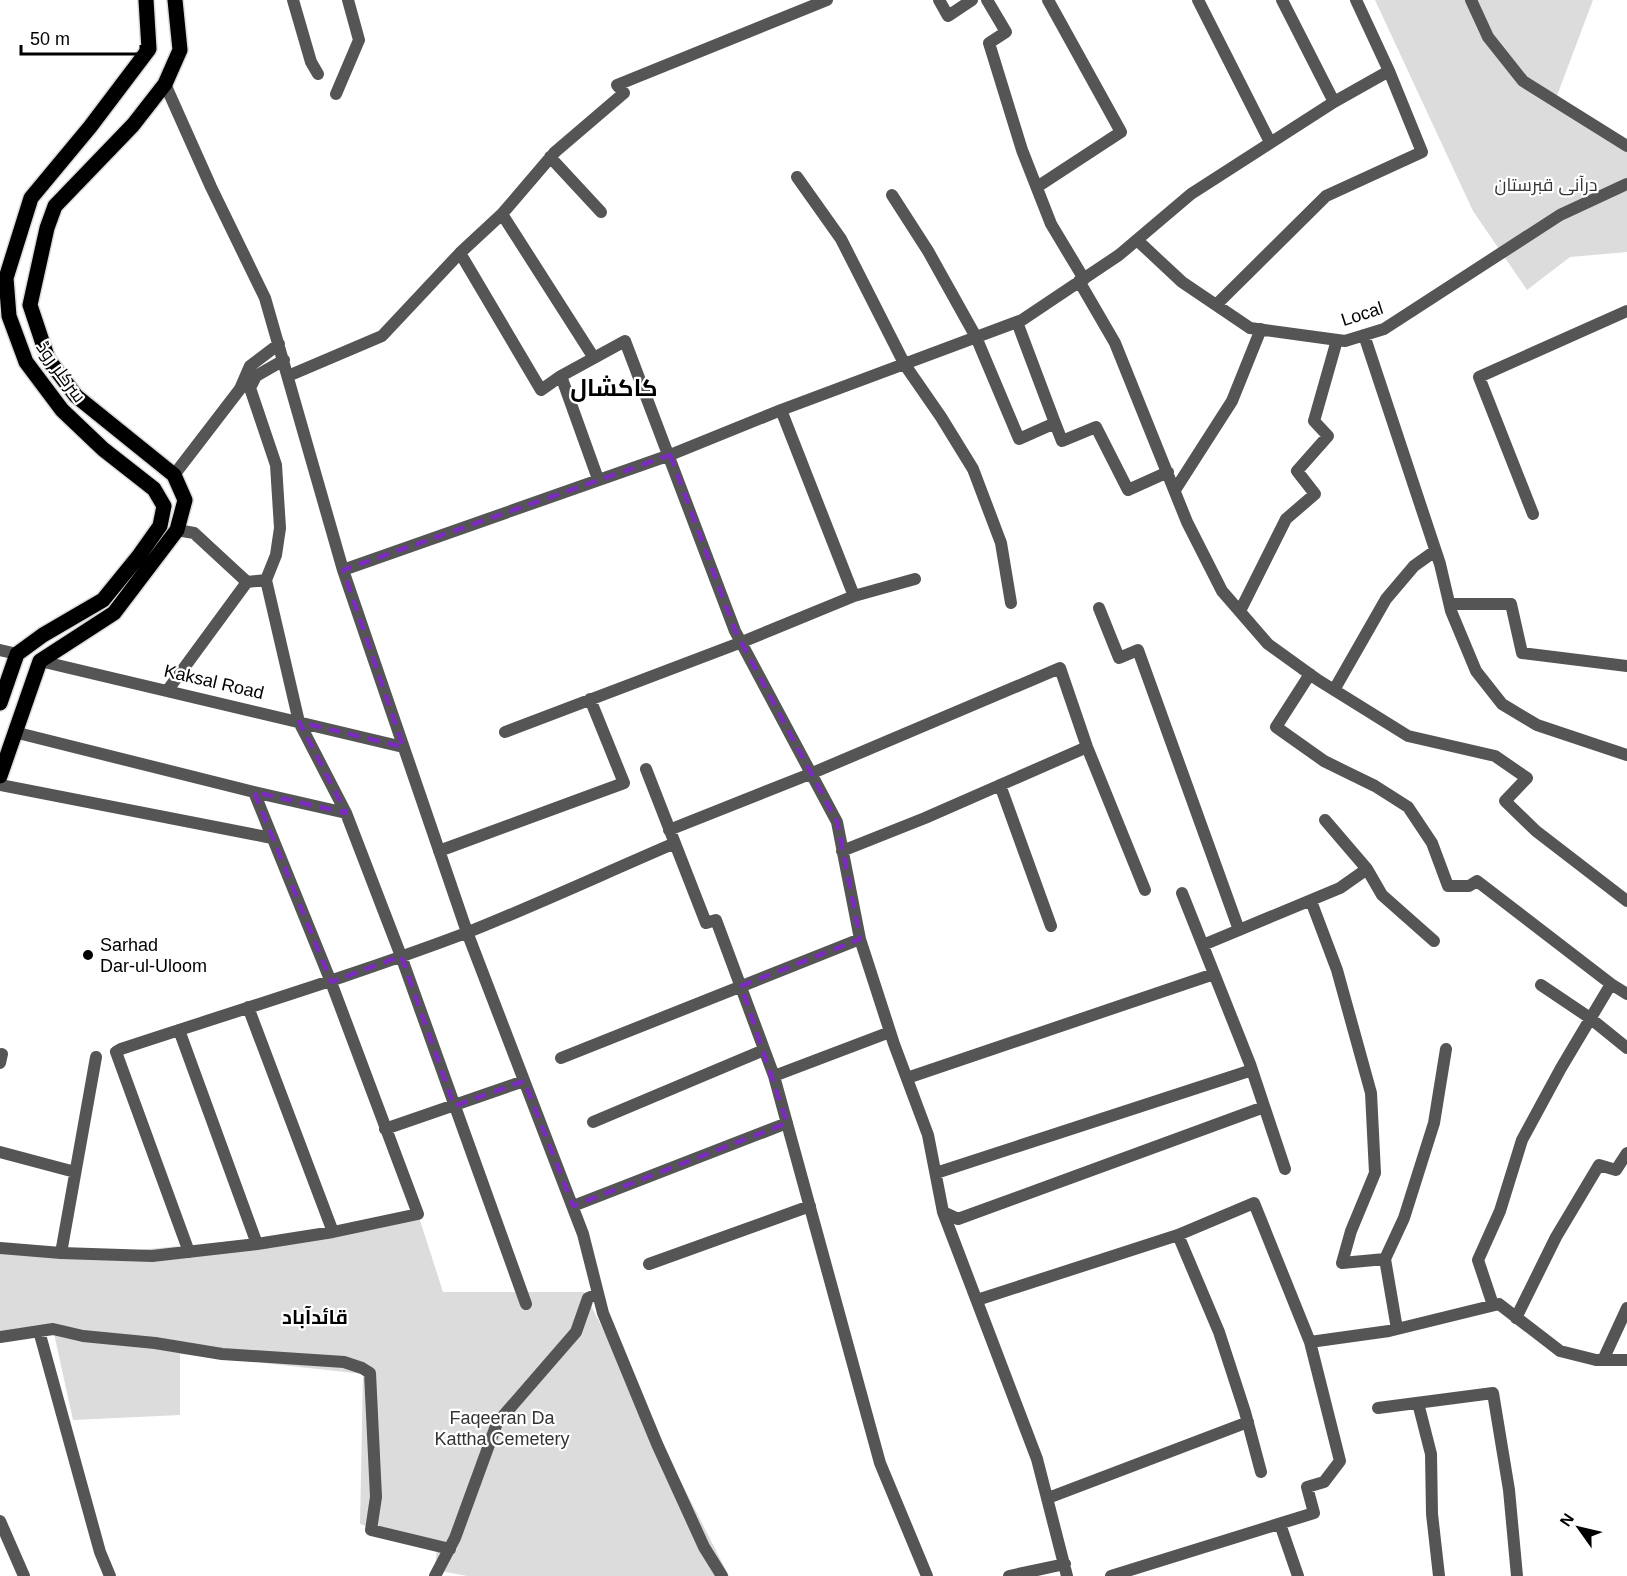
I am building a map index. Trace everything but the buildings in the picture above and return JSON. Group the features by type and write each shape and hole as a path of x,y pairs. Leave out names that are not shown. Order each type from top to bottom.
{"main road":[{"name":"سرکلر روڈ","path":"146,0 149,49 90,127 31,198 6,278 9,316 26,362 62,410 103,449 154,489 164,506 160,526"},
{"path":"0,776 40,661 114,614 177,530 186,500 174,475 76,396 48,359 30,305 47,228 55,206 133,125 165,84 180,50 175,0"},
{"path":"31,198 55,206"},
{"path":"0,703 17,654 43,635 103,600 160,526 177,530"},
{"name":"Kaksal Road","path":"17,654 40,661"}],"street":[{"path":"293,0 311,62 318,74"},
{"path":"336,94 359,40 348,0"},
{"path":"288,376 382,336 460,254 502,214 550,157 624,93 617,85 827,0"},
{"path":"939,0 948,16 972,0"},
{"path":"987,0 1006,32 989,43 1022,150 1051,224 1115,343 1187,522 1222,591 1268,644 1334,690 1408,736 1495,756 1527,778 1505,801 1536,831 1627,901"},
{"path":"1037,187 1121,132 1048,0"},
{"path":"1198,0 1270,142"},
{"path":"1282,0 1334,102"},
{"path":"1216,305 1326,196 1422,152 1389,71 1356,0"},
{"path":"1471,0 1488,37 1523,81 1627,146"},
{"path":"344,570 670,455 781,410 1017,322 1119,255 1191,194 1334,102 1389,71"},
{"path":"165,84 211,188 266,298 344,570 467,932 583,1234 603,1313 657,1444 704,1547 722,1576"},
{"path":"550,157 601,212"},
{"path":"797,177 841,239 905,365 973,469 1000,543 1011,603"},
{"name":"Local","path":"1137,240 1182,282 1250,328 1346,341 1384,329 1560,215 1627,184"},
{"path":"892,195 928,251 976,337 1019,440 1055,423"},
{"path":"502,214 594,358"},
{"path":"460,254 541,390 561,376 625,341 735,631 837,822 860,939 890,1032 928,1135 943,1212 1037,1459 1066,1570 1009,1576"},
{"path":"1533,514 1479,377 1627,311"},
{"path":"1017,322 1062,441 1096,427 1128,490 1168,472"},
{"path":"1175,490 1232,401 1261,329"},
{"path":"1364,335 1435,551 1450,604 1476,671 1502,704 1537,725 1627,755"},
{"path":"1240,611 1286,519 1315,494 1297,471 1328,436 1314,421 1337,340"},
{"path":"174,475 240,389 250,366 279,344"},
{"path":"284,360 256,376 250,388 276,465 280,528 276,555 266,580 299,722 346,813 401,956 526,1304"},
{"path":"561,376 598,479"},
{"path":"781,410 854,596"},
{"path":"177,530 194,533 247,582"},
{"path":"1334,690 1386,599 1414,566 1435,551"},
{"path":"505,732 742,642 854,596 915,579"},
{"path":"167,691 247,582 266,580"},
{"path":"1450,604 1511,604 1522,653 1627,666"},
{"path":"1099,608 1119,658 1138,650 1239,930"},
{"path":"0,650 17,654"},
{"name":"Kaksal Road","path":"40,661 403,747"},
{"path":"669,830 810,774 1060,668 1088,747 1145,890"},
{"path":"1310,674 1276,727 1324,761 1375,786 1408,807 1432,843 1448,886 1469,886 1476,881 1627,994"},
{"path":"439,851 624,783 590,699"},
{"path":"14,732 346,813"},
{"path":"842,851 925,818 1088,747"},
{"path":"646,770 706,923 716,920 774,1076 880,1464 927,1576"},
{"path":"1000,784 1051,926"},
{"path":"0,785 272,838"},
{"path":"0,1248 60,1253 152,1256 257,1244 333,1232 418,1214 331,982 254,792"},
{"path":"1324,820 1367,869 1382,895 1434,941"},
{"path":"189,1252 116,1052 248,1006 331,982 467,932 675,843"},
{"path":"1203,945 1340,888 1367,869"},
{"path":"1182,893 1252,1070 1285,1169"},
{"path":"1311,901 1337,970 1371,1093 1375,1173 1351,1231 1342,1263 1385,1259"},
{"path":"561,1059 860,939"},
{"path":"907,1078 1214,974"},
{"path":"1493,1305 1478,1260 1500,1211 1522,1140 1561,1068 1611,984"},
{"path":"1541,985 1590,1018 1627,1048"},
{"path":"248,1006 333,1232"},
{"path":"179,1030 257,1244"},
{"path":"774,1076 890,1032"},
{"path":"1397,1329 1385,1259 1404,1218 1434,1123 1446,1049"},
{"path":"593,1122 764,1050"},
{"path":"60,1253 96,1058"},
{"path":"936,1173 1252,1070"},
{"path":"385,1129 524,1081"},
{"path":"943,1212 958,1219 1264,1107"},
{"path":"573,1206 787,1123"},
{"path":"0,1152 75,1172"},
{"path":"1516,1317 1556,1237 1599,1165 1616,1170 1627,1153"},
{"path":"977,1300 1178,1235 1254,1203 1310,1342 1340,1461 1324,1482 1307,1487 1314,1513 1111,1576"},
{"path":"649,1264 810,1206"},
{"path":"1178,1235 1219,1332 1248,1422 1261,1472"},
{"path":"435,1576 450,1549 497,1423 576,1332 588,1298 598,1294"},
{"path":"1310,1342 1397,1329 1498,1304 1560,1351 1603,1360 1627,1360"},
{"path":"1603,1360 1627,1308"},
{"path":"0,1337 53,1329 83,1336 155,1343 222,1354 344,1362 362,1368 370,1373 376,1497 371,1530 450,1549"},
{"path":"39,1331 99,1552 110,1576"},
{"path":"1378,1408 1493,1393 1509,1490 1518,1576"},
{"path":"1418,1403 1431,1454 1432,1514 1439,1576"},
{"path":"1048,1498 1248,1422"},
{"path":"0,1521 24,1576"},
{"path":"1280,1524 1298,1576"}],"highlighted area":[{"path":"670,455 735,631 837,822 860,939 741,986 787,1123 573,1206 524,1081 454,1106 401,956 331,982 254,792 346,813 299,722 403,747 343,570"}],"green space":[{"name":"درآنی قبرستان","path":"1375,0 1593,0 1555,101 1627,147 1627,252 1570,257 1527,290 1473,211"},
{"name":"Faqeeran Da Kattha Cemetery","path":"417,1211 443,1292 584,1292 729,1576 467,1576 435,1570 437,1547 360,1524 363,1374 180,1354 180,1415 73,1420 53,1329 0,1337 0,1249 94,1254 333,1232"}],"place":[{"name":"Sarhad Dar-ul-Uloom","path":"88,955"}],"district":[{"name":"کاکشال","path":"614,387"},
{"name":"قائدآباد","path":"315,1317"}]}
